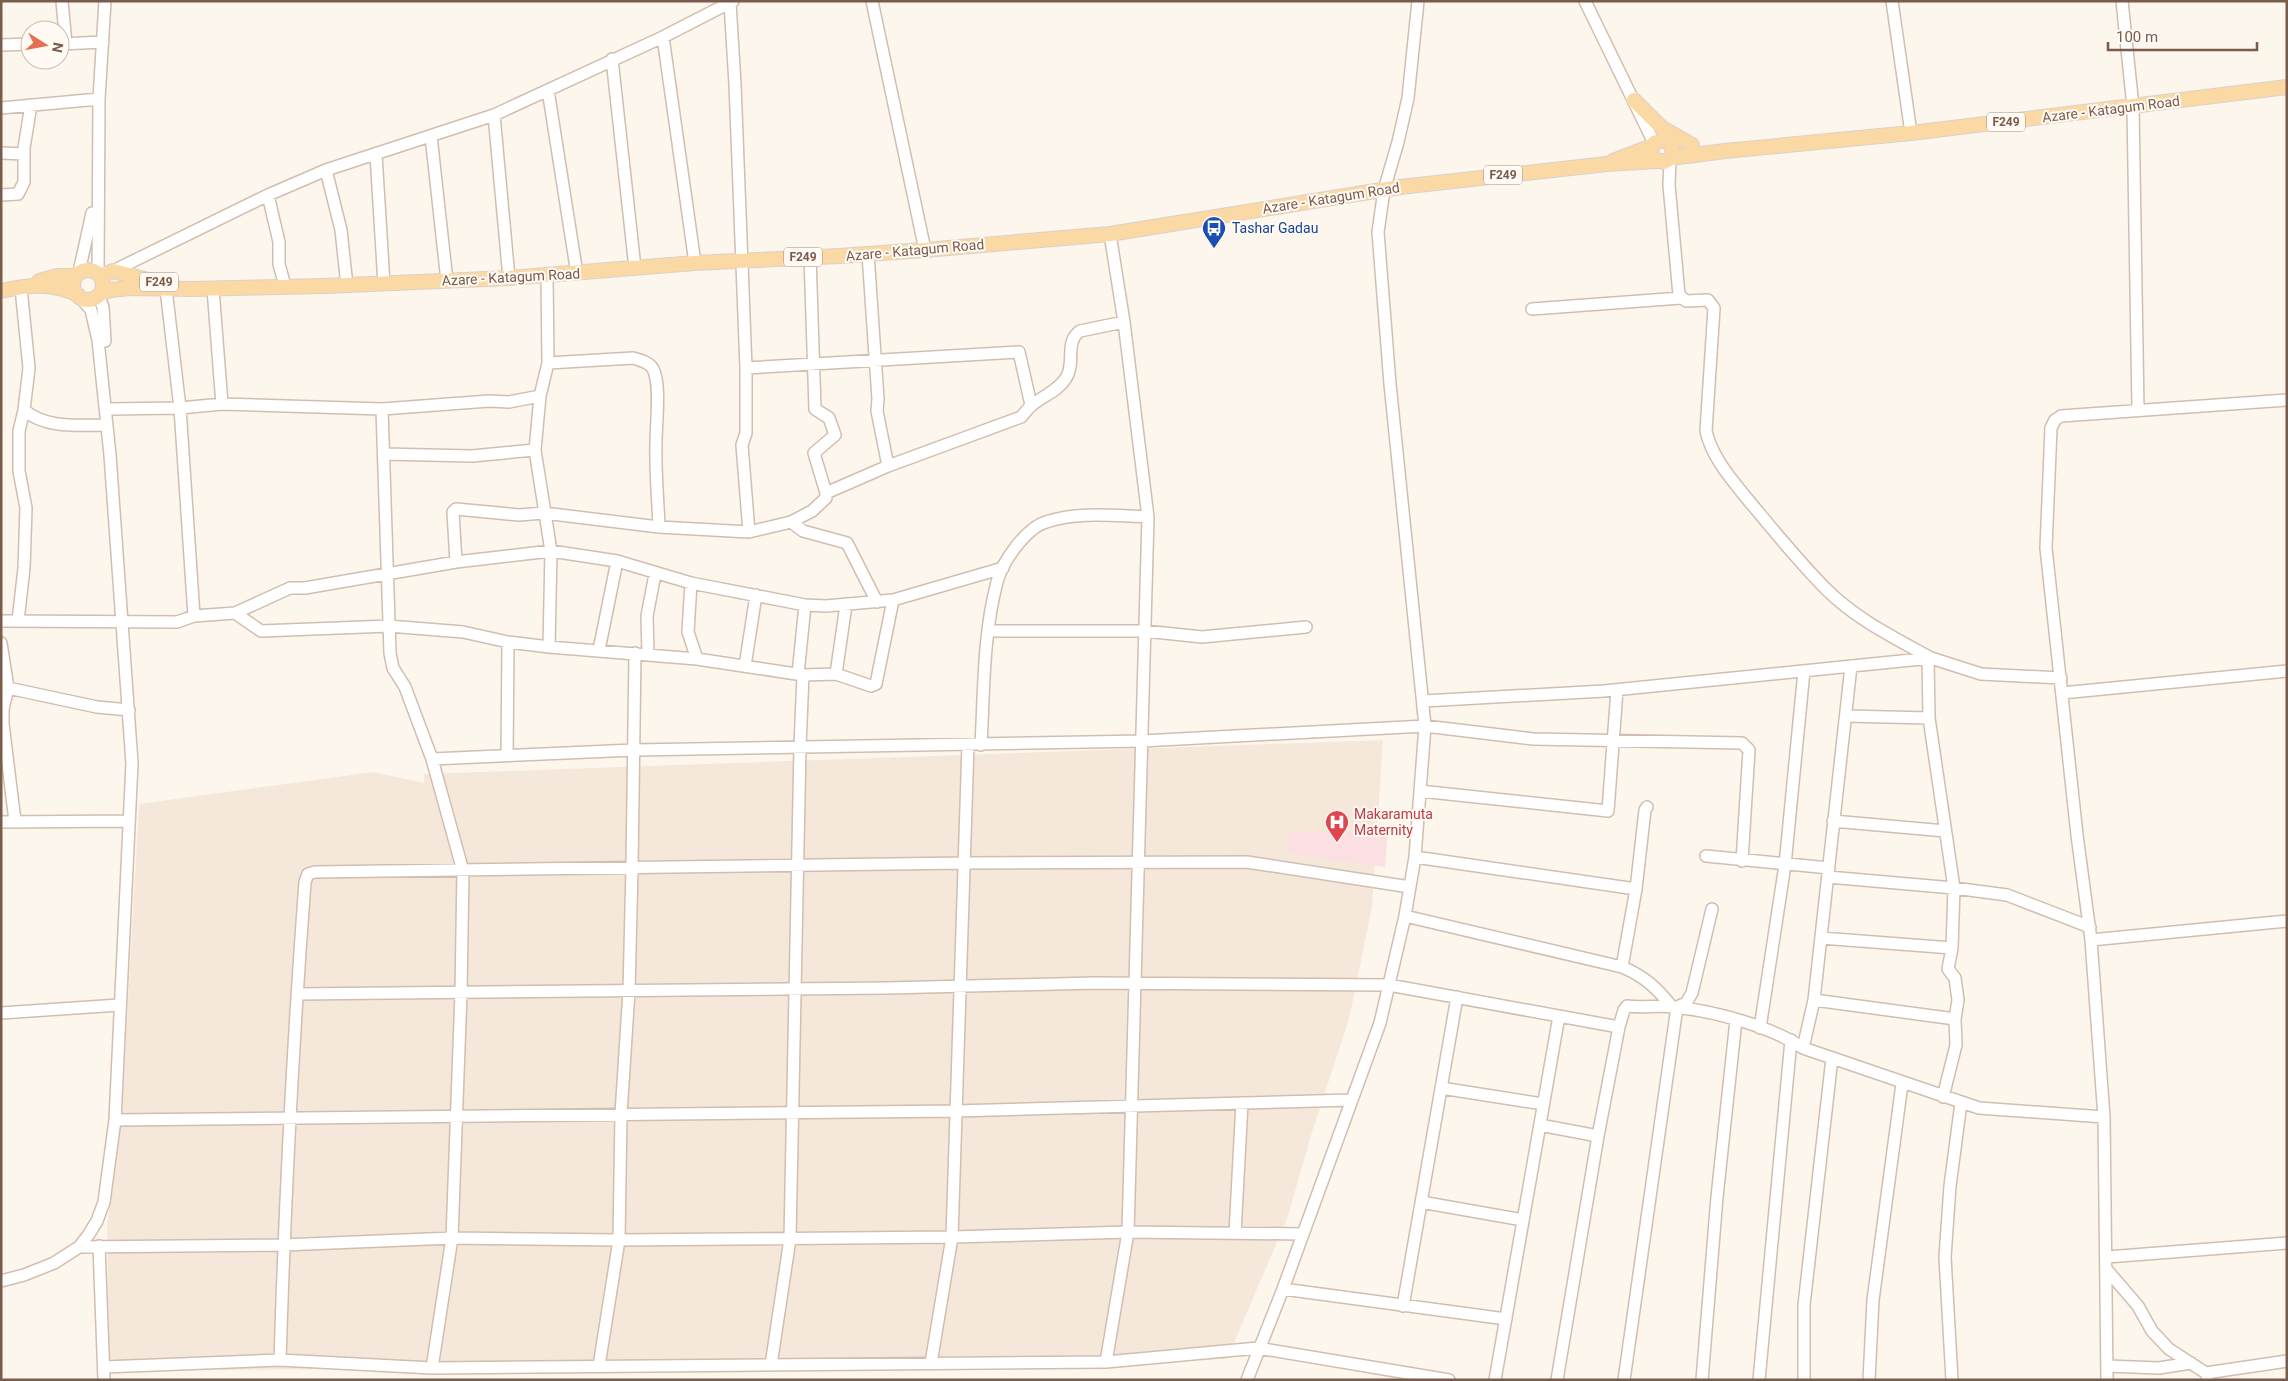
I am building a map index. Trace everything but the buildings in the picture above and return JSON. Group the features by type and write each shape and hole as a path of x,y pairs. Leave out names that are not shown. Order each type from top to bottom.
{"main road":[{"name":"Azare - Katagum Road","path":"1,291 54,286 88,300 119,289 347,286 547,276 694,263 925,250 1110,234 1384,190 1607,164 1664,160 1726,151 1911,133 2287,87"},
{"path":"1634,100 1662,128 1692,145"},
{"name":"Azare - Katagum Road","path":"1607,164 1662,140 1670,143 1726,151"},
{"path":"1653,144 1651,155 1664,160 1673,153 1670,143"},
{"name":"Azare - Katagum Road","path":"1,291 57,276 77,274 89,270 150,281 216,288"},
{"path":"77,274 73,286 79,297"},
{"path":"99,295 103,286 104,274"}],"street":[{"path":"62,1 62,20"},
{"path":"105,1 99,99 97,182 104,274 268,195 326,170 494,115 663,37 731,2 746,368 746,433 742,445 749,532"},
{"path":"872,1 925,250"},
{"path":"1247,1380 1283,1288 1380,1023 1405,916 1415,857 1425,726 1424,701 1378,252 1378,232 1384,190 1408,98 1418,1"},
{"path":"1585,1 1634,100 1653,144"},
{"path":"1892,1 1911,133"},
{"path":"2122,1 2133,107 2138,410"},
{"path":"663,37 694,263"},
{"path":"70,44 103,42"},
{"path":"1,45 20,44"},
{"path":"612,60 635,268"},
{"path":"548,90 577,274"},
{"path":"1,108 99,99"},
{"path":"1,195 18,194 24,182 24,154 31,105"},
{"path":"494,115 509,278"},
{"path":"431,136 447,281"},
{"path":"1,153 24,154"},
{"path":"376,154 384,284"},
{"path":"1664,160 1669,185 1681,298"},
{"path":"326,170 340,221 347,286"},
{"path":"77,274 97,182"},
{"path":"268,195 280,242 279,264 285,286"},
{"path":"1106,1362 1128,1232 1148,517 1124,322 1110,234"},
{"path":"868,254 878,399 877,411 888,466"},
{"path":"456,562 454,511 465,510 518,515 544,513 659,527 749,532 791,522 812,512 826,498 814,454 835,435 829,418 815,409 810,256"},
{"path":"547,276 548,363 540,396 535,450 551,551 549,646"},
{"path":"18,621 26,538 26,508 19,471 19,431 24,410 29,368 22,288"},
{"path":"216,288 222,404"},
{"path":"166,289 180,408 194,616"},
{"path":"99,295 103,307 110,409 110,455"},
{"path":"1,1281 54,1262 79,1247 97,1220 104,1202 115,1120 132,763 110,455 96,329 91,310 79,297"},
{"path":"1532,309 1681,298 1686,301 1708,300 1714,308 1706,431 1709,445 1731,479 1828,590 1878,629 1930,658 1981,674 2060,678"},
{"path":"826,493 888,466 1022,417 1032,405 1060,386 1067,378 1071,362 1070,345 1075,334 1080,331 1124,322"},
{"path":"746,368 1019,352 1032,405"},
{"path":"548,363 633,358 644,361 652,368 655,376 658,424 656,441 659,527"},
{"path":"110,409 180,408 222,404 382,410 489,401 509,402 540,396"},
{"path":"2107,1380 2104,1117 2090,927 2046,548 2051,428 2055,420 2061,416 2287,400"},
{"path":"24,410 32,417 58,425 106,425"},
{"path":"382,410 390,653 393,668 405,687 432,759 462,871 461,993 452,1238 432,1368"},
{"path":"384,454 472,456 535,450"},
{"path":"982,745 988,631 997,580 1024,536 1044,522 1072,516 1148,517"},
{"path":"791,522 803,531 847,543 876,602"},
{"path":"1,620 177,622 194,616 235,613 290,588 305,588 456,562 551,551 617,562 691,583 805,605 846,605 893,600 1003,568"},
{"path":"599,650 617,562"},
{"path":"648,654 648,616 655,574"},
{"path":"691,583 688,632 697,659"},
{"path":"745,666 756,595"},
{"path":"235,613 261,631 389,626 463,632 508,642 697,659 801,675 836,674 871,686 876,684 893,600"},
{"path":"771,1365 790,1239 801,675 805,605"},
{"path":"836,674 846,605"},
{"path":"988,631 1145,631 1202,637 1306,627"},
{"path":"507,756 508,642"},
{"path":"1,643 8,688 3,709 3,724 15,821"},
{"path":"599,1366 619,1240 621,1114 629,991 635,653"},
{"path":"1424,701 1617,690 1930,658"},
{"path":"1930,658 1930,718 1954,888 1952,948 1948,969 1955,978 1958,1000 1955,1019 1956,1045 1943,1097"},
{"path":"1803,1048 1814,1000 1851,666"},
{"path":"1760,1028 1785,865 1804,671"},
{"path":"2062,693 2287,671"},
{"path":"8,688 97,707 129,710"},
{"path":"1420,791 1608,811 1617,690"},
{"path":"1846,716 1930,718"},
{"path":"432,759 634,750 982,745 1142,740 1425,726 1533,739 1742,743 1749,750 1742,861"},
{"path":"931,1363 952,1237 968,745"},
{"path":"1622,967 1636,889 1645,810 1647,807"},
{"path":"1,822 129,821"},
{"path":"1833,821 1945,831"},
{"path":"1706,856 2007,895 2090,927"},
{"path":"1415,857 1636,889"},
{"path":"280,1360 283,1245 297,994 305,882 308,874 315,872 798,865 1247,862 1410,888"},
{"path":"1675,1007 1686,1003 1692,993 1712,909"},
{"path":"1405,916 1622,967 1638,974 1656,987 1675,1007"},
{"path":"2091,940 2287,921"},
{"path":"1821,938 1952,948"},
{"path":"297,994 1135,984 1389,984 1619,1028"},
{"path":"1403,1306 1457,997"},
{"path":"1814,1000 1955,1019"},
{"path":"1,1013 119,1005"},
{"path":"1557,1380 1598,1136 1619,1028 1627,1006 1675,1007 1736,1020 1791,1040 1803,1048 1902,1084 1979,1108 2104,1117"},
{"path":"1624,1380 1675,1007"},
{"path":"1495,1380 1559,1016"},
{"path":"1702,1380 1717,1197 1736,1020"},
{"path":"1759,1380 1791,1040"},
{"path":"1804,1380 1804,1305 1832,1058"},
{"path":"1869,1380 1873,1300 1902,1084"},
{"path":"1441,1088 1543,1104"},
{"path":"115,1120 956,1111 1351,1100"},
{"path":"1235,1233 1242,1103"},
{"path":"1952,1380 1945,1257 1950,1186 1961,1103"},
{"path":"1540,1125 1598,1136"},
{"path":"1421,1202 1523,1220"},
{"path":"79,1247 283,1245 452,1238 619,1240 790,1239 1128,1232 1303,1234"},
{"path":"2107,1256 2287,1243"},
{"path":"99,1246 104,1380"},
{"path":"2107,1270 2138,1306 2152,1331 2170,1349 2207,1376 2287,1361"},
{"path":"1283,1288 1403,1306 1506,1318"},
{"path":"104,1367 280,1360 432,1368 1106,1362 1258,1348 1400,1376 1449,1380"},
{"path":"2107,1366 2159,1368 2191,1363"}],"shaded area":[{"path":"1383,740 1372,907 1349,1019 1312,1132 1287,1219 1227,1359 1106,1362 109,1371 107,1228 122,1111 139,804 373,772 424,783 424,774"},
{"name":"Makaramuta Maternity","path":"1388,829 1385,867 1287,853 1289,833"}],"place":[{"name":"Tashar Gadau","path":"1214,249"},
{"name":"Makaramuta Maternity","path":"1337,843"}]}
